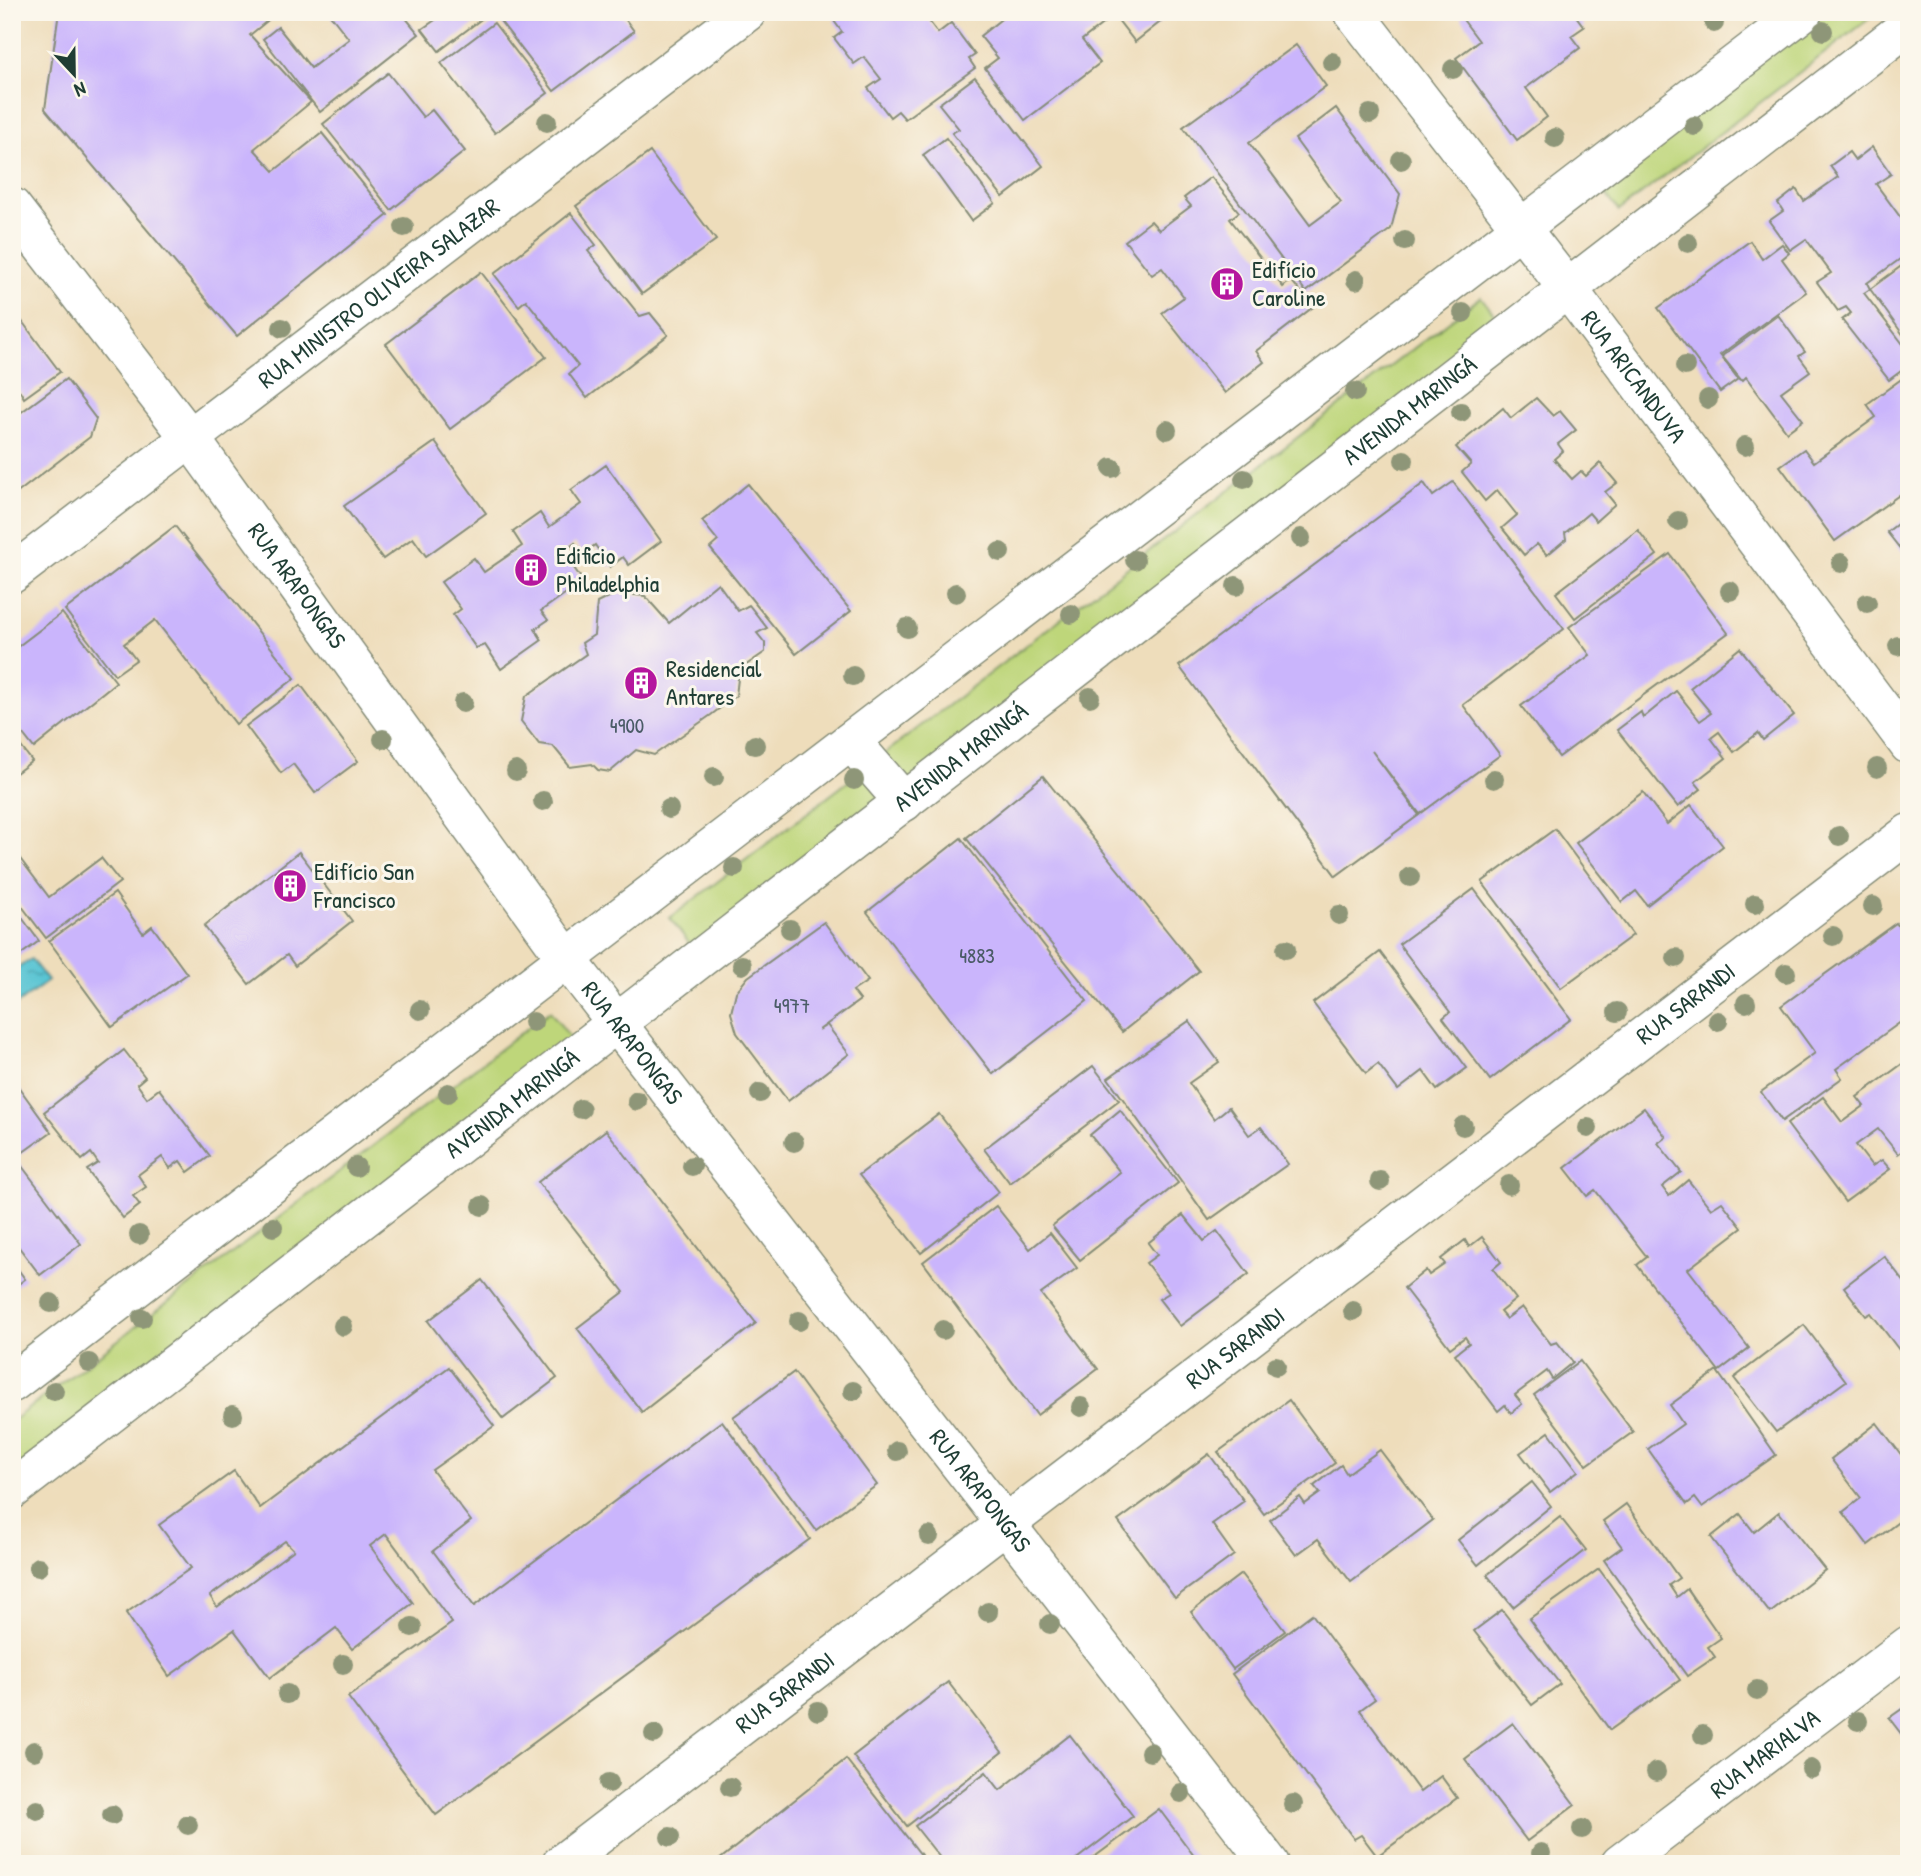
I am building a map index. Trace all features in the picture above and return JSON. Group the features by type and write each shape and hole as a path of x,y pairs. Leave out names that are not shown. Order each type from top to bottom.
{"street":[{"name":"RUA MINISTRO OLIVEIRA SALAZAR","path":"12,574 747,12"},
{"name":"RUA ARICANDUVA","path":"1353,12 1522,228 1909,745"},
{"path":"12,1383 1803,12"},
{"name":"AVENIDA MARINGÁ","path":"12,1490 1909,25"},
{"name":"RUA ARAPONGAS","path":"12,208 190,438 566,958 1270,1864"},
{"path":"851,741 904,802"},
{"name":"RUA SARANDI","path":"561,1864 1909,833"},
{"name":"RUA MARIALVA","path":"1620,1864 1909,1645"}],"green space":[{"path":"1823,12 1878,12 1619,211 1598,184"},
{"path":"1481,297 1503,325 692,947 670,918"},
{"path":"550,1011 575,1044 12,1473 12,1421"}],"water":[{"path":"31,959 48,981 12,1008 12,972"}],"building":[{"path":"59,12 278,12 250,35 311,102 254,149 274,171 322,133 388,215 237,336 45,109"},
{"path":"328,12 401,12 419,34 320,112 263,39 278,27 311,68 349,39"},
{"path":"438,12 481,12 484,17 439,51 422,29 441,16"},
{"path":"503,12 620,12 634,31 554,91 497,17"},
{"path":"845,12 922,12 938,33 951,23 975,55 969,59 975,68 905,119 898,111 890,117 868,88 881,79 864,57 854,64 834,38 842,32 834,21"},
{"path":"1010,12 1173,12 1135,42 1114,15 1082,40 1100,63 1025,120 985,68 998,58 980,36"},
{"path":"1467,12 1573,12 1584,27 1571,36 1580,48 1526,88 1547,117 1517,140 1456,58 1479,41 1461,17"},
{"path":"494,23 548,93 495,133 441,63"},
{"path":"1296,45 1326,86 1249,143 1310,225 1341,202 1295,139 1336,108 1400,194 1391,229 1306,292 1183,127"},
{"path":"388,73 423,117 432,110 465,151 391,210 323,124"},
{"path":"975,77 1043,166 1003,197 952,133 959,129 939,104"},
{"path":"946,138 995,203 971,221 923,155"},
{"path":"1872,147 1891,174 1876,184 1901,218 1909,212 1909,343 1870,289 1864,293 1909,352 1909,365 1889,380 1842,320 1851,313 1846,307 1838,311 1817,282 1831,273 1806,239 1790,250 1769,221 1783,211 1778,203 1796,189 1804,201 1838,177 1830,166 1849,152 1855,160","holes":["1900,259 1904,264 1870,289 1867,283"]},
{"path":"650,152 716,240 642,294 576,206"},
{"name":"Edifício Caroline","path":"1211,177 1239,212 1230,219 1283,287 1291,280 1313,307 1256,351 1264,362 1225,393 1162,313 1184,297 1162,268 1152,275 1125,241 1151,221 1159,230 1191,206 1184,198"},
{"path":"571,213 596,245 588,251 640,316 650,313 668,335 587,398 569,374 578,366 526,300 519,306 494,274"},
{"path":"1750,241 1762,259 1782,244 1789,253 1782,259 1806,292 1720,355 1738,379 1720,392 1658,308"},
{"path":"481,272 546,357 450,429 386,344"},
{"path":"12,308 60,372 24,398 20,391 12,397"},
{"path":"1778,315 1805,352 1799,356 1810,371 1781,392 1803,420 1787,432 1746,377 1742,381 1722,356"},
{"path":"1907,375 1909,488 1835,541 1780,466 1804,449 1814,462 1876,417 1867,404"},
{"path":"66,379 96,419 90,437 12,497 12,419"},
{"path":"1536,398 1553,416 1560,411 1576,430 1558,444 1563,451 1554,459 1572,479 1581,471 1586,476 1600,463 1617,483 1605,492 1615,504 1596,521 1589,513 1565,533 1566,539 1547,555 1537,544 1524,555 1502,528 1517,515 1497,490 1485,501 1462,472 1471,464 1456,447 1503,408 1511,418"},
{"path":"435,442 486,513 426,556 413,538 383,559 344,506"},
{"name":"Edificio Philadelphia","path":"606,465 661,541 629,565 623,557 610,567 595,545 583,554 575,543 563,552 583,581 541,611 548,620 535,629 542,640 501,669 485,645 476,648 453,615 461,609 441,582 474,558 484,572 522,546 513,532 540,513 549,527 581,504 571,490"},
{"path":"1453,482 1564,629 1463,705 1500,755 1420,814 1372,751 1419,815 1336,876 1179,666 1424,483 1433,496"},
{"path":"748,484 851,611 796,654 710,548 718,541 702,521"},
{"path":"1909,515 1909,560 1887,532"},
{"path":"175,526 295,678 236,724 155,620 124,644 136,660 115,675 65,610"},
{"path":"1638,530 1657,555 1575,618 1556,593"},
{"path":"1670,554 1728,633 1559,757 1521,706 1590,655 1569,627"},
{"name":"Residencial Antares","path":"718,583 738,611 749,605 767,628 757,633 765,643 765,652 739,670 736,696 654,755 636,750 610,772 598,770 592,764 570,767 553,746 539,744 521,721 526,696 586,654 582,643 594,635 597,603 617,593 645,596 669,623"},
{"path":"62,613 116,682 34,748 12,720 12,651"},
{"path":"1740,648 1794,715 1763,740 1758,733 1734,752 1719,732 1711,738 1726,758 1695,782 1701,789 1678,807 1617,730 1641,712 1643,718 1676,691 1700,721 1711,713 1690,688"},
{"path":"301,685 358,761 315,793 293,764 281,773 246,726"},
{"path":"12,735 32,761 12,776"},
{"path":"1043,776 1199,971 1122,1032 966,838"},
{"path":"1643,792 1667,824 1691,805 1723,846 1647,905 1636,891 1622,902 1576,843"},
{"path":"1555,829 1633,935 1561,988 1482,882"},
{"path":"961,838 1087,1001 993,1074 867,912"},
{"path":"12,848 49,897 101,858 120,882 46,938 12,893"},
{"name":"Edifício San Francisco","path":"299,852 352,921 295,966 287,955 249,984 204,926"},
{"path":"1474,889 1571,1019 1490,1080 1443,1018 1450,1012 1399,944"},
{"path":"115,893 143,933 152,926 187,974 112,1027 49,941"},
{"path":"12,904 39,941 12,961"},
{"path":"824,922 868,981 853,991 860,1000 819,1030 827,1025 849,1054 788,1101 737,1033 731,1013 736,992 748,977"},
{"path":"1896,923 1909,940 1909,1016 1836,1069 1842,1078 1782,1121 1761,1092 1815,1053 1781,1006"},
{"path":"1380,952 1467,1068 1437,1090 1423,1071 1398,1090 1378,1064 1366,1073 1313,1003"},
{"path":"1189,1021 1219,1062 1189,1083 1214,1119 1229,1107 1249,1135 1261,1127 1288,1164 1209,1220 1108,1078"},
{"path":"124,1050 145,1077 137,1084 147,1098 159,1089 210,1156 188,1172 180,1161 170,1168 162,1157 138,1175 146,1187 133,1196 140,1205 123,1218 87,1170 98,1163 91,1153 82,1160 44,1112"},
{"path":"1909,1059 1909,1146 1898,1154 1878,1129 1856,1145 1872,1166 1882,1160 1890,1169 1845,1202 1787,1124 1823,1097 1842,1122 1864,1106 1857,1097"},
{"path":"1093,1066 1119,1100 1010,1183 984,1149"},
{"path":"15,1082 51,1132 12,1160 12,1084"},
{"path":"1644,1108 1666,1137 1658,1143 1681,1172 1662,1187 1669,1196 1688,1180 1711,1209 1722,1202 1742,1228 1688,1269 1749,1348 1719,1371 1637,1265 1647,1257 1595,1190 1587,1196 1565,1168"},
{"path":"1120,1110 1178,1183 1080,1260 1052,1226 1120,1172 1090,1135"},
{"path":"939,1114 999,1192 921,1253 859,1175"},
{"path":"606,1130 756,1323 642,1412 577,1328 624,1292 538,1182"},
{"path":"18,1161 81,1244 40,1275 12,1238 12,1166"},
{"path":"996,1206 1030,1249 1050,1233 1077,1268 1041,1294 1098,1369 1037,1415 923,1262"},
{"path":"1183,1215 1204,1241 1217,1231 1249,1274 1180,1326 1159,1299 1169,1293 1146,1263 1157,1255 1148,1243"},
{"path":"1482,1237 1501,1262 1493,1269 1516,1299 1500,1312 1506,1319 1522,1307 1551,1344 1557,1342 1573,1362 1552,1379 1547,1371 1515,1395 1522,1404 1511,1413 1505,1405 1498,1411 1455,1354 1469,1343 1465,1337 1450,1348 1404,1288 1426,1270 1429,1275 1445,1264 1441,1259 1465,1240 1469,1247"},
{"path":"1884,1256 1909,1288 1909,1363 1871,1313 1866,1316 1844,1287"},
{"path":"12,1261 25,1279 12,1289"},
{"path":"482,1280 557,1378 503,1419 428,1321"},
{"path":"1804,1325 1846,1381 1776,1432 1734,1378"},
{"path":"1580,1361 1633,1432 1587,1465 1534,1395"},
{"path":"449,1367 494,1426 432,1470 471,1521 433,1551 474,1606 722,1421 810,1539 436,1815 348,1697 452,1623 386,1534 370,1546 413,1603 352,1649 336,1628 270,1678 234,1630 169,1676 126,1613 191,1568 159,1525 234,1471 260,1508","holes":["285,1541 294,1550 217,1607 210,1596"]},
{"path":"1717,1371 1776,1455 1702,1507 1695,1498 1687,1504 1648,1449 1683,1424 1670,1405"},
{"path":"794,1372 877,1485 816,1530 733,1417"},
{"path":"1289,1400 1335,1463 1264,1514 1218,1452"},
{"path":"1877,1423 1909,1465 1909,1514 1868,1545 1843,1512 1861,1498 1831,1459"},
{"path":"1549,1432 1578,1471 1550,1492 1520,1453"},
{"path":"1380,1450 1433,1520 1351,1582 1318,1539 1296,1555 1270,1520 1300,1497 1305,1504 1320,1493 1314,1486 1341,1465 1347,1474"},
{"path":"1209,1454 1244,1501 1212,1524 1234,1555 1175,1598 1118,1521"},
{"path":"1532,1482 1551,1506 1478,1565 1458,1540"},
{"path":"1626,1504 1679,1578 1669,1585 1677,1597 1687,1589 1721,1638 1708,1647 1715,1657 1687,1676 1604,1560 1622,1547 1603,1521"},
{"path":"1779,1512 1825,1570 1770,1613 1711,1537 1740,1514 1754,1532"},
{"path":"1560,1517 1586,1550 1513,1607 1487,1575"},
{"path":"1599,1569 1680,1680 1610,1730 1529,1619"},
{"path":"1241,1574 1285,1631 1233,1669 1191,1612"},
{"path":"1502,1610 1560,1684 1532,1705 1474,1631"},
{"path":"1312,1614 1375,1699 1360,1710 1420,1792 1441,1776 1457,1798 1377,1856 1361,1835 1354,1839 1232,1674"},
{"path":"948,1682 1002,1752 907,1826 853,1756"},
{"path":"1909,1704 1909,1744 1889,1718"},
{"path":"1513,1723 1575,1805 1527,1841 1465,1759"},
{"path":"1070,1735 1133,1816 1070,1864 966,1864 964,1861 945,1864 915,1826 986,1772 1000,1790"},
{"path":"846,1759 928,1864 714,1864"},
{"path":"1159,1809 1200,1864 1085,1864"}],"place":[{"name":"Edifício Caroline","path":"1227,284"},
{"name":"Edificio Philadelphia","path":"531,570"},
{"name":"Residencial Antares","path":"641,683"},
{"name":"Edifício San Francisco","path":"290,886"}]}
